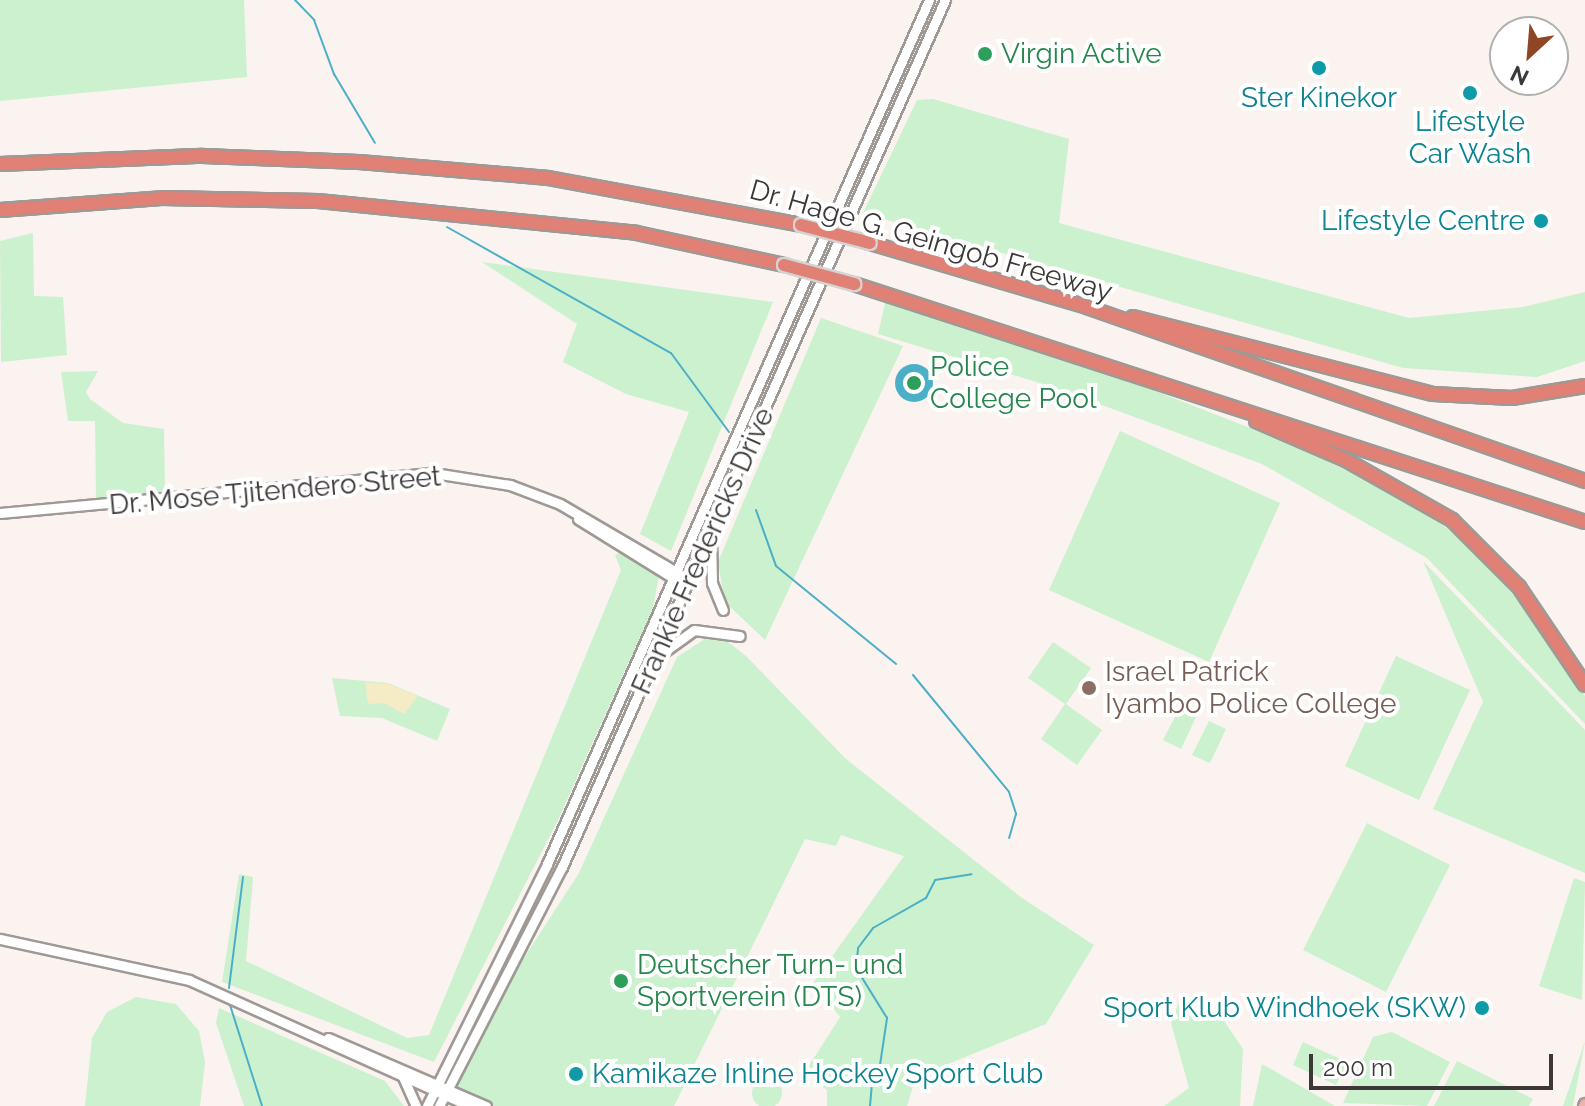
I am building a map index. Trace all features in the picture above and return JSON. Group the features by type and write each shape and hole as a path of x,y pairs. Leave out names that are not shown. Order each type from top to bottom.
{"highway":[{"name":"Dr. Hage G. Geingob Freeway","path":"0,164 203,156 359,162 548,178 801,225 1087,307 1585,481"},
{"path":"0,210 162,198 318,201 623,231 784,265 854,284 1585,522"},
{"path":"1087,307 1215,333 1433,394 1512,398 1585,386"},
{"path":"1186,391 1346,460 1452,520 1519,587 1585,685"}],"main road":[{"name":"Frankie Fredericks Drive","path":"440,1089 547,864 677,576 929,0"},
{"name":"Frankie Fredericks Drive","path":"440,1089 562,867 945,0"},
{"name":"Dr. Mose Tjitendero Street","path":"0,513 403,474 494,481 547,500 688,584"},
{"path":"711,532 712,583 723,610"},
{"path":"656,658 694,630 740,636"},
{"path":"0,939 189,980 440,1089 470,1106"},
{"path":"323,1037 403,1076 486,1106"},
{"path":"403,1076 416,1106"},
{"path":"427,1106 440,1089"},
{"path":"439,1106 440,1089"}],"green space":[{"path":"0,0 244,0 247,77 0,101"},
{"path":"933,99 1069,139 1059,223 1409,318 1523,307 1585,292 1585,361 1537,377 1403,368 863,213 917,100"},
{"path":"33,233 34,296 63,297 67,355 1,362 0,241"},
{"path":"482,262 773,302 671,551 640,534 689,412 626,394 563,362 577,324"},
{"path":"886,299 1122,378 1289,443 1417,504 1482,557 1538,625 1585,696 1585,724 1427,558 1262,464 1053,387 878,334"},
{"path":"821,318 903,346 765,640 725,602 718,562"},
{"path":"98,371 86,392 90,399 123,423 164,429 165,493 96,499 95,421 68,421 61,372"},
{"path":"1120,431 1280,503 1209,662 1049,590"},
{"path":"622,552 659,576 653,608 558,820 434,1062 222,982 239,874 253,877 246,961 407,1038 429,1035 621,570 615,555"},
{"path":"1423,561 1585,730 1585,873 1433,809 1483,702"},
{"path":"705,639 728,642 746,656 846,759 1022,898 1094,945 1046,1024 916,1077 907,1106 827,1106 827,1090 805,1072 840,1017 813,983 904,856 841,835 836,846 805,839 674,1106 493,1106 455,1089 487,1015 579,873 677,657"},
{"path":"1053,642 1091,668 1066,704 1102,730 1077,765 1041,739 1065,704 1028,678"},
{"path":"1396,656 1470,690 1419,800 1345,766"},
{"path":"332,678 388,683 450,709 437,741 382,718 340,716"},
{"path":"1180,707 1197,715 1181,749 1163,740"},
{"path":"1209,721 1226,729 1210,763 1192,755"},
{"path":"1367,823 1450,865 1386,992 1303,950"},
{"path":"1574,878 1585,882 1582,1000 1539,986"},
{"path":"1182,995 1218,1012 1243,1049 1240,1106 1164,1106 1189,1088 1171,1023"},
{"path":"136,997 176,1004 199,1031 205,1062 200,1106 85,1106 92,1038 107,1012"},
{"path":"219,1008 385,1081 404,1106 244,1106 216,1023"},
{"path":"1392,1032 1450,1062 1427,1106 1343,1103 1373,1037"},
{"path":"1585,1041 1573,1106 1563,1106"},
{"path":"1303,1042 1347,1062 1336,1085 1293,1065"},
{"path":"1457,1061 1533,1099 1529,1106 1434,1106"},
{"path":"1262,1064 1335,1106 1253,1106"},
{"path":"767,1078 777,1083 782,1093 777,1103 767,1108 757,1103 752,1093 757,1083"}],"sand":[{"path":"365,682 388,684 418,696 404,714 384,703 368,704"}],"water":[{"name":"Police College Pool","path":"914,364 928,369 933,383 928,397 914,402 900,397 895,383 900,369"}],"waterway":[{"path":"295,0 314,20 334,74 375,143"},
{"path":"447,227 671,353 729,432"},
{"path":"756,510 776,566 896,664"},
{"path":"913,675 1009,792 1016,814 1009,838"},
{"path":"880,1065 887,1018 856,968 858,948 873,928 926,898 935,880 972,874"},
{"path":"229,988 243,877"},
{"path":"230,1005 262,1106"},
{"path":"870,1106 872,1081"}],"place":[{"name":"Virgin Active","path":"985,54"},
{"name":"Ster Kinekor","path":"1319,68"},
{"name":"Lifestyle Car Wash","path":"1470,93"},
{"name":"Lifestyle Centre","path":"1541,221"},
{"name":"Police College Pool","path":"914,383"},
{"name":"Israel Patrick Iyambo Police College","path":"1089,688"},
{"name":"Deutscher Turn- und Sportverein (DTS)","path":"621,981"},
{"name":"Sport Klub Windhoek (SKW)","path":"1482,1008"},
{"name":"Kamikaze Inline Hockey Sport Club","path":"576,1074"}]}
